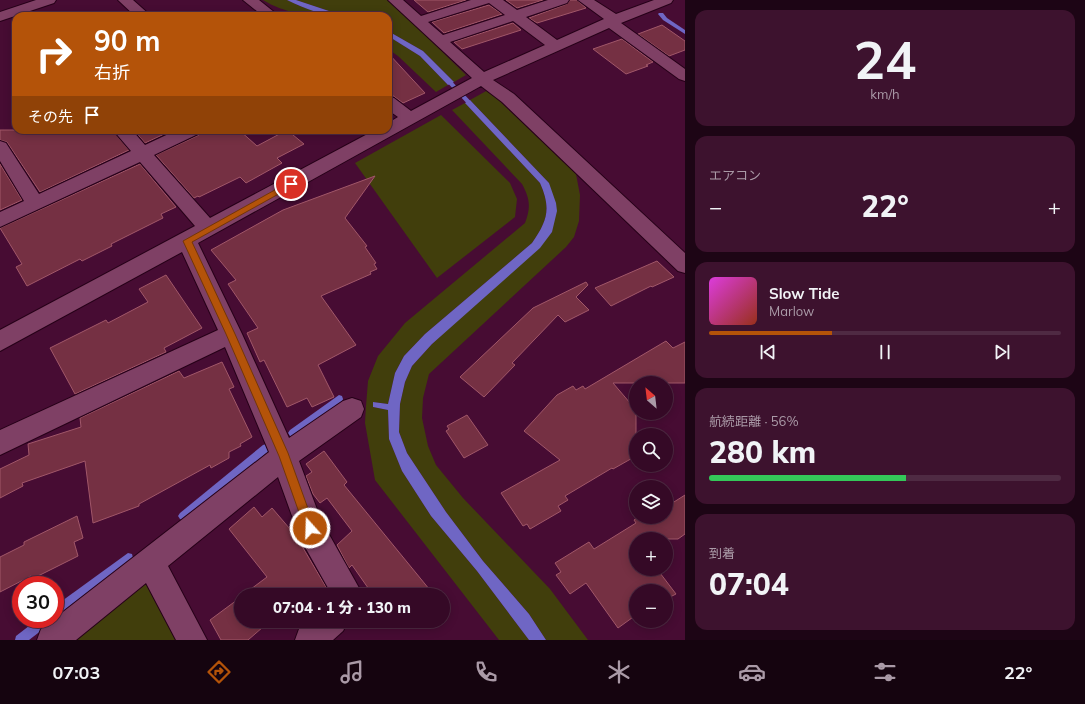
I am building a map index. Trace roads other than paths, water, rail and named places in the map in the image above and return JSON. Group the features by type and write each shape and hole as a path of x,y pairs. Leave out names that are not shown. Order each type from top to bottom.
{"street":[{"path":"6,0 16,12"},
{"path":"22,12 49,0"},
{"path":"125,0 139,12"},
{"path":"250,0 266,12"},
{"path":"418,21 485,0"},
{"path":"494,0 556,46"},
{"path":"440,41 562,0"},
{"path":"585,0 685,76"},
{"path":"392,128 482,79 613,21 666,0"},
{"path":"400,1 418,21 482,79 508,98 685,265"},
{"path":"0,17 12,15"},
{"path":"392,105 410,118"},
{"path":"125,134 209,229"},
{"path":"0,220 183,134"},
{"path":"0,341 187,241 381,134"},
{"path":"0,146 35,203"},
{"path":"187,241 231,334 284,456 310,528 344,588"},
{"path":"0,443 231,334"},
{"path":"52,640 284,456 352,409"},
{"path":"151,563 192,640"},
{"path":"310,640 325,628"}],"waterway":[{"path":"661,14 665,19 685,32"},
{"path":"444,76 475,109"},
{"path":"293,433 339,399"},
{"path":"183,516 266,448"},
{"path":"64,606 128,558"},
{"path":"20,640 35,628"}]}
